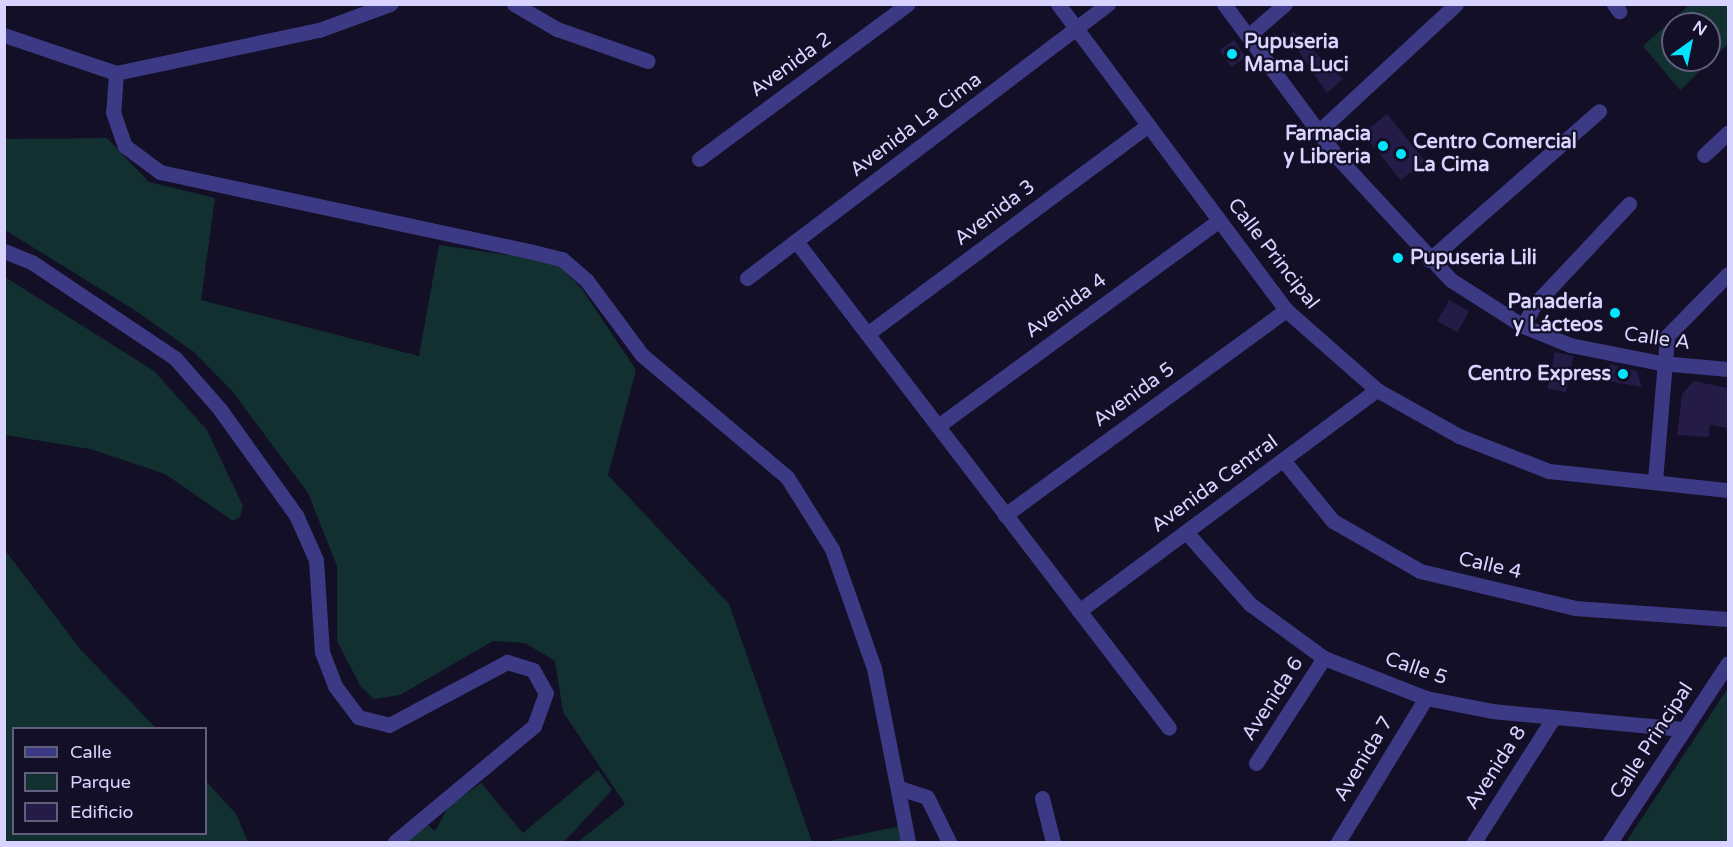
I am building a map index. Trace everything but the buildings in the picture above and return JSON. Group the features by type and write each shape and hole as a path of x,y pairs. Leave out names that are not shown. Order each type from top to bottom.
{"street":[{"path":"4,35 116,73 319,30 390,4"},
{"path":"514,4 557,29 648,61"},
{"name":"Avenida 2","path":"699,159 908,4"},
{"name":"Calle Principal","path":"1058,4 1286,310 1377,390 1459,436 1549,471 1607,481 1655,480 1728,490"},
{"name":"Avenida La Cima","path":"747,278 1077,30 1108,4"},
{"name":"Calle A","path":"1224,4 1318,132 1429,260 1523,326 1570,345 1661,363 1728,369"},
{"path":"1248,36 1284,4"},
{"path":"1318,132 1456,4"},
{"path":"116,73 112,112 124,146 160,172 562,259 587,280 642,355 787,477 832,549 874,668 908,843"},
{"path":"1429,260 1599,111"},
{"name":"Avenida 3","path":"867,334 1148,125"},
{"path":"1704,155 1728,133"},
{"path":"1523,326 1534,305 1629,204"},
{"name":"Avenida 4","path":"938,426 1219,220"},
{"path":"796,241 1169,728"},
{"path":"4,251 33,263 176,358 219,408 296,515 316,560 322,652 335,686 358,717 389,724 507,662 533,670 546,693 534,726 395,843"},
{"path":"1655,480 1661,363 1667,336 1728,274"},
{"name":"Avenida 5","path":"1005,514 1286,310"},
{"name":"Avenida Central","path":"1079,611 1377,390"},
{"name":"Calle 4","path":"1283,460 1333,521 1420,571 1575,608 1728,619"},
{"name":"Calle 5","path":"1186,532 1250,604 1324,658 1426,698 1554,717 1683,729"},
{"name":"Avenida 6","path":"1256,763 1324,658"},
{"name":"Calle Principal","path":"1610,843 1728,663"},
{"name":"Avenida 7","path":"1338,843 1426,698"},
{"name":"Avenida 8","path":"1474,843 1554,717"},
{"path":"898,788 927,797 949,843"},
{"path":"1042,798 1053,843"}],"green space":[{"path":"1690,4 1728,5 1728,44 1721,51 1721,12 1681,12"},
{"path":"1661,30 1661,67 1643,46"},
{"path":"1665,72 1699,72 1680,90"},
{"path":"107,138 149,182 215,198 201,300 419,356 439,245 557,262 582,289 636,370 608,475 729,604 812,842 578,842 625,804 563,712 555,661 525,643 493,641 400,695 374,699 361,687 337,641 337,566 308,493 232,391 194,352 136,311 5,230 5,139"},
{"path":"5,277 154,371 207,430 243,506 240,517 233,521 165,474 90,449 5,435"},
{"path":"4,549 81,650 155,727 12,727 12,835 207,835 207,782 236,814 248,842 5,842"},
{"path":"1728,688 1728,842 1626,842"},
{"path":"598,770 612,790 564,842 406,842 427,824 435,831 449,806 481,783 523,833"},
{"path":"905,825 908,842 824,842"}],"place":[{"name":"Pupuseria Mama Luci","path":"1232,54"},
{"name":"Farmacia y Libreria","path":"1383,146"},
{"name":"Centro Comercial La Cima","path":"1401,154"},
{"name":"Pupuseria Lili","path":"1398,258"},
{"name":"Panadería y Lácteos","path":"1615,313"},
{"name":"Centro Express","path":"1623,374"}]}
